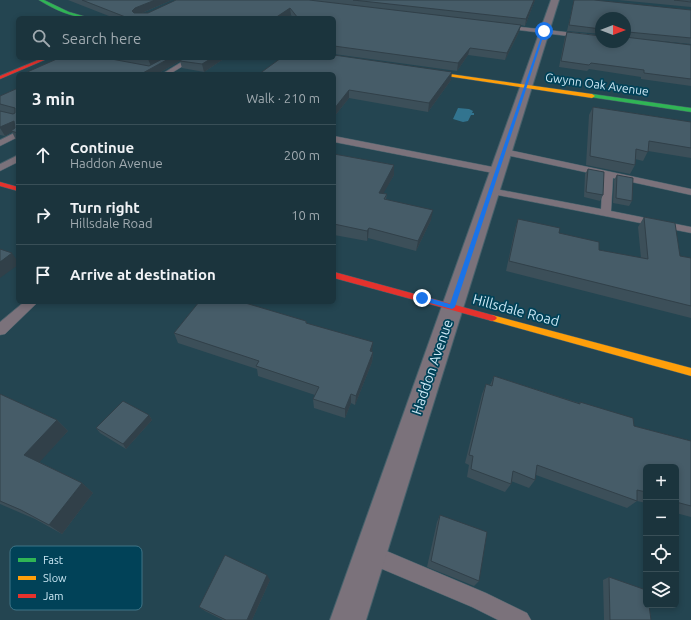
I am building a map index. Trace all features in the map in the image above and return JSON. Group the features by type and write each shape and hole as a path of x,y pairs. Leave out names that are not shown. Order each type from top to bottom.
{"street":[{"path":"41,0 68,13 80,16"},
{"name":"Haddon Avenue","path":"348,620 555,0"},
{"path":"0,78 42,60"},
{"name":"Gwynn Oak Avenue","path":"412,66 691,110"},
{"name":"Gwynn Oak Avenue","path":"527,83 691,104"},
{"path":"0,184 16,188"},
{"name":"Hillsdale Road","path":"336,276 691,372"}],"lane":[{"path":"494,26 595,37"},
{"path":"168,72 189,60"},
{"path":"0,143 16,135"},
{"path":"336,139 498,171 608,174 691,192"},
{"path":"0,168 16,159"},
{"path":"498,171 606,214 691,230"},
{"path":"606,214 608,174"},
{"path":"0,330 30,304"},
{"path":"370,554 479,600 520,620"}],"water":[{"path":"458,108 469,109 473,111 472,113 474,113 474,115 471,115 468,121 463,122 453,119"}],"building":[{"path":"82,0 155,0 135,8 132,11 134,13 148,13 176,0 309,0 521,25 507,53 470,48 458,63 336,46 336,16 296,16 290,8 278,16 123,16"},
{"path":"353,0 534,0 526,19"},
{"path":"574,0 594,0 691,10 691,38 631,32 631,12 595,12 595,28 569,25"},
{"path":"674,0 691,0 691,2"},
{"path":"567,32 595,35 595,48 631,48 631,38 691,45 691,79 644,73 644,70 591,63 589,65 561,61"},
{"path":"336,55 452,72 429,103 349,90 336,106 336,72 262,72 278,60 336,60"},
{"path":"54,60 117,60 149,66 160,60 166,60 145,72 27,72"},
{"path":"181,60 209,60 202,64 180,61"},
{"path":"16,89 16,132 11,131 15,128 14,121 0,127 0,111 13,114 15,113 15,108 0,104 0,96"},
{"path":"593,107 691,122 691,148 649,141 648,152 636,149 635,165 590,156"},
{"path":"336,154 394,165 379,193 387,194 384,199 433,210 418,241 369,228 367,231 336,224"},
{"path":"588,169 604,172 603,195 586,192"},
{"path":"617,175 633,178 632,201 616,198"},
{"path":"644,217 675,223 680,256 691,258 691,306 509,261 518,219 560,228 559,233 599,242 599,250 648,259"},
{"path":"0,249 12,253 0,262"},
{"path":"197,304 249,304 306,321 306,323 373,342 370,351 373,352 356,396 351,394 345,409 313,399 319,387 256,366 259,361 174,333"},
{"path":"494,376 580,404 580,402 633,418 634,426 691,441 691,506 679,503 679,464 643,464 643,491 637,490 637,501 537,465 535,480 513,471 511,484 471,469 473,456 469,455 486,384 492,386"},
{"path":"0,394 57,420 24,455 82,483 49,525 0,501"},
{"path":"123,401 149,415 123,444 96,428"},
{"path":"440,515 487,532 479,581 431,561"},
{"path":"225,555 267,575 247,620 226,620 199,607"},
{"path":"609,577 643,589 643,608 649,608 651,620 610,620"}],"traffic: fast":[{"path":"41,0 68,13 80,16"},
{"path":"592,96 691,110"}],"traffic: slow":[{"path":"422,71 592,96"},
{"path":"492,318 691,372"}],"traffic: jam":[{"path":"0,78 42,60"},
{"path":"0,184 16,188"},
{"path":"336,276 492,318"}],"route":[{"path":"422,298 452,307 544,31"}]}
